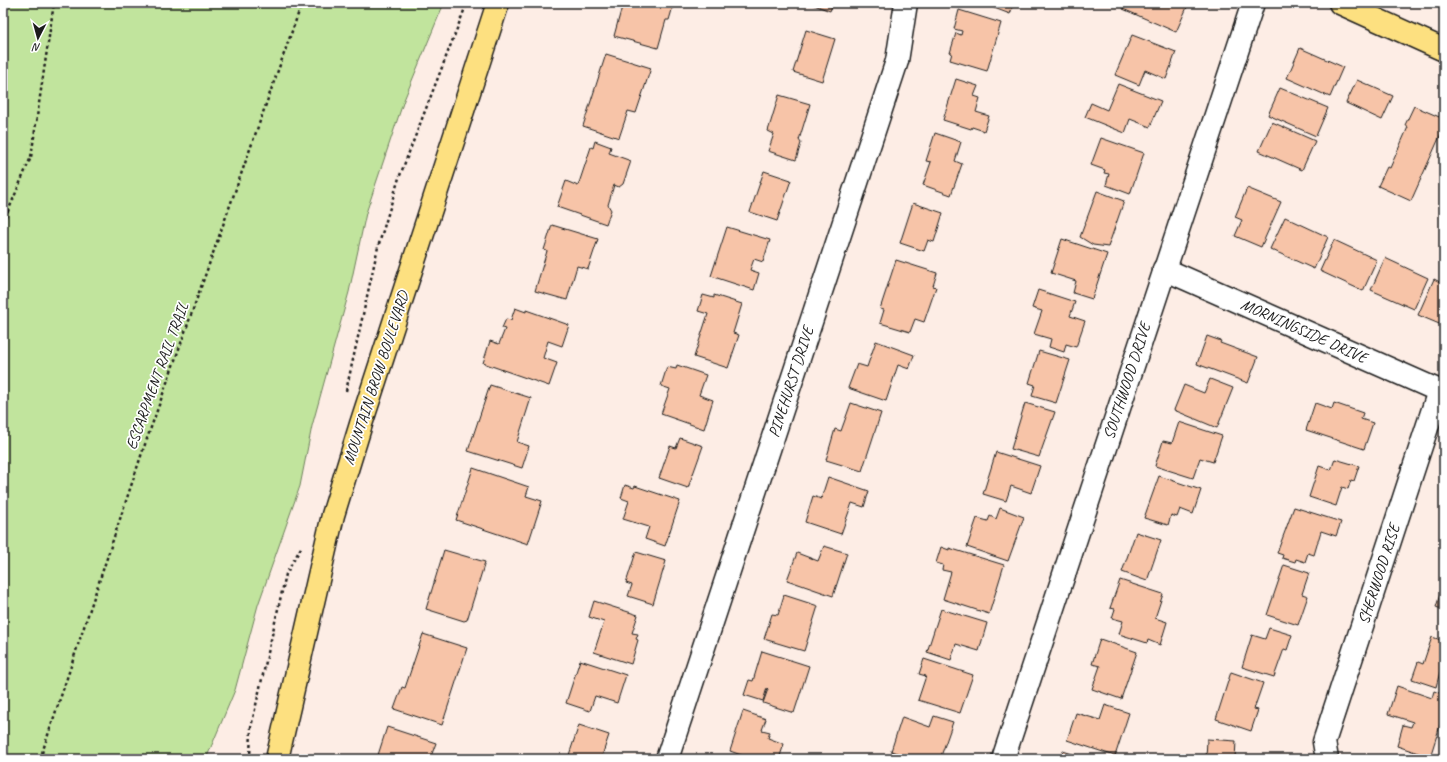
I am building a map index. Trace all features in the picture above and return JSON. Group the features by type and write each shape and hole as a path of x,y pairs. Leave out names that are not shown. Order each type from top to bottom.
{"main road":[{"name":"MOUNTAIN BROW BOULEVARD","path":"277,759 333,515 498,3"},
{"path":"1340,3 1444,50"}],"street":[{"name":"PINEHURST DRIVE","path":"667,759 897,62 906,3"},
{"name":"SOUTHWOOD DRIVE","path":"1003,759 1164,268 1253,3"},
{"name":"MORNINGSIDE DRIVE","path":"1164,268 1442,392"},
{"name":"SHERWOOD RISE","path":"1327,759 1324,742 1442,392"}],"path":[{"path":"3,223 31,157 54,3"},
{"name":"ESCARPMENT RAIL TRAIL","path":"40,759 143,450 302,3"},
{"path":"346,394 382,232 399,178 467,3"},
{"path":"250,759 251,727 286,574 305,539"}],"green space":[{"path":"3,3 444,3 404,100 366,213 349,292 312,426 300,486 258,605 235,690 206,759 3,759"}],"building":[{"path":"623,3 674,3 669,20 666,20 658,48 614,36"},
{"path":"809,3 833,3 830,11"},
{"path":"981,3 1014,3 1010,14"},
{"path":"1125,3 1183,3 1188,5 1176,32 1123,9"},
{"path":"959,10 1001,23 987,71 950,60 952,53 950,53 956,33 961,35 962,31 954,29"},
{"path":"806,30 835,39 822,81 793,72"},
{"path":"1132,35 1176,52 1166,79 1145,70 1139,85 1115,75"},
{"path":"1300,48 1343,67 1330,97 1287,78"},
{"path":"606,54 651,68 636,113 628,111 619,138 583,126"},
{"path":"956,79 978,86 974,96 980,98 976,112 989,116 984,131 972,127 971,129 943,120"},
{"path":"1357,80 1393,96 1382,120 1346,103"},
{"path":"1118,84 1161,101 1150,127 1130,119 1125,133 1085,117 1091,103 1107,110"},
{"path":"1280,88 1328,108 1316,136 1268,115"},
{"path":"779,95 810,104 799,140 801,143 796,160 768,151 774,134 768,131"},
{"path":"1414,106 1444,119 1444,127 1411,201 1378,186 1387,167 1390,168 1408,127 1405,125"},
{"path":"1272,122 1315,141 1302,170 1259,151"},
{"path":"935,133 961,142 955,161 962,164 951,195 923,185 931,162 926,161"},
{"path":"1101,138 1144,153 1130,194 1106,185 1109,174 1104,173 1105,170 1091,165"},
{"path":"595,141 611,147 609,153 631,161 623,184 619,187 614,185 608,205 611,210 606,224 557,207 566,181 578,186 591,147 593,148"},
{"path":"764,171 791,180 777,221 750,212"},
{"path":"1247,188 1281,202 1261,247 1235,236 1242,220 1235,217"},
{"path":"1097,191 1124,201 1108,247 1093,245 1080,237"},
{"path":"913,203 943,213 934,242 928,240 924,251 900,243"},
{"path":"1285,217 1328,237 1314,269 1270,249"},
{"path":"552,225 598,239 588,269 577,266 567,300 535,291 547,251 544,250"},
{"path":"727,227 770,240 763,262 754,259 750,270 759,273 754,290 711,276"},
{"path":"1062,239 1107,254 1092,299 1073,293 1076,281 1051,273"},
{"path":"1334,240 1377,260 1363,291 1320,271"},
{"path":"1385,258 1428,278 1414,309 1371,290"},
{"path":"896,260 937,273 933,286 936,287 924,322 915,319 910,332 880,323 884,310 880,309"},
{"path":"1434,279 1444,284 1444,326 1418,315"},
{"path":"1038,290 1075,302 1070,316 1085,321 1076,347 1066,344 1064,352 1049,347 1051,339 1034,334 1042,311 1032,308"},
{"path":"703,295 714,298 714,295 742,304 733,333 739,335 728,368 694,357 708,314 698,311"},
{"path":"515,308 526,312 526,310 569,325 562,346 548,341 543,358 557,363 549,386 483,363 490,341 499,344 505,329 502,328 506,319 511,320"},
{"path":"1207,336 1221,341 1220,343 1258,357 1248,383 1197,364"},
{"path":"876,341 914,355 909,369 898,365 886,401 848,388 857,364 867,367"},
{"path":"1039,351 1070,360 1056,403 1032,396 1035,385 1029,383"},
{"path":"677,365 706,375 699,395 713,400 704,429 661,414 670,389 661,386 667,367 676,369"},
{"path":"1210,379 1233,388 1217,428 1174,410 1184,385 1204,393"},
{"path":"490,385 531,398 517,442 529,446 522,468 468,451"},
{"path":"851,403 881,413 862,471 826,460 835,429 841,431"},
{"path":"1025,403 1055,412 1039,457 1011,449"},
{"path":"1315,403 1332,409 1334,403 1363,413 1361,419 1373,423 1364,449 1306,430"},
{"path":"1179,422 1222,436 1213,462 1200,458 1193,478 1155,466 1163,441 1172,443"},
{"path":"680,438 703,446 688,488 659,478 670,446 676,448"},
{"path":"996,452 1040,466 1031,493 1011,486 1006,501 983,494"},
{"path":"1335,459 1359,466 1354,481 1351,480 1348,489 1342,487 1336,506 1309,497 1319,466 1331,470"},
{"path":"473,468 529,487 526,496 542,501 528,544 456,520"},
{"path":"1159,476 1201,490 1193,514 1180,509 1177,517 1171,515 1168,525 1144,518"},
{"path":"828,477 869,491 864,507 852,503 841,534 805,522 813,496 821,499"},
{"path":"625,485 634,488 635,486 680,501 665,546 645,539 649,527 623,519 629,501 621,498"},
{"path":"1294,507 1341,522 1336,536 1321,531 1314,555 1308,553 1305,562 1296,559 1295,562 1282,558 1283,555 1277,553"},
{"path":"1000,508 1024,517 1008,561 967,547 977,518 988,521 990,516 996,519"},
{"path":"1136,532 1161,540 1147,581 1122,572"},
{"path":"824,546 847,553 833,596 787,580 797,553 818,561"},
{"path":"941,547 949,550 949,548 1004,565 989,614 943,599 951,572 942,570 943,565 936,563"},
{"path":"444,550 485,562 467,620 464,621 426,609"},
{"path":"636,552 666,561 653,604 628,596 632,585 626,583"},
{"path":"1284,565 1309,573 1302,594 1308,596 1298,625 1267,615"},
{"path":"1120,580 1163,594 1155,618 1167,622 1160,645 1148,640 1147,643 1119,634 1123,621 1112,618 1115,609 1110,608"},
{"path":"1444,582 1444,610 1436,607"},
{"path":"784,595 818,606 804,651 764,639 772,614 778,615"},
{"path":"594,601 638,615 632,633 638,634 636,639 638,640 631,664 594,652 604,622 589,617"},
{"path":"941,609 987,623 979,651 956,644 951,660 927,652"},
{"path":"1269,628 1292,635 1287,650 1284,649 1274,677 1242,667 1252,635 1265,639"},
{"path":"423,634 467,648 442,725 394,709 402,687 405,688"},
{"path":"1432,637 1444,641 1444,673 1440,672 1436,687 1412,679 1418,662 1423,664"},
{"path":"1100,639 1137,652 1121,699 1092,689 1100,666 1092,664"},
{"path":"762,651 809,666 794,713 763,703 768,689 767,688 763,701 744,695 749,680 753,681"},
{"path":"924,659 973,675 960,713 918,700 926,676 919,674"},
{"path":"580,660 626,675 617,703 595,696 590,711 566,703"},
{"path":"1231,672 1263,683 1254,709 1258,710 1251,731 1216,719"},
{"path":"1397,686 1432,698 1434,691 1444,695 1444,713 1430,757 1397,746 1403,725 1411,727 1413,722 1388,714"},
{"path":"1105,705 1129,713 1115,756 1067,740 1076,713 1100,720"},
{"path":"743,711 766,719 762,730 770,732 768,738 784,744 779,759 752,759 730,751"},
{"path":"934,716 953,722 940,759 915,759 891,751 902,717 930,727"},
{"path":"579,725 609,735 601,759 568,758"},
{"path":"387,727 436,743 430,759 383,759 383,756 378,755"},
{"path":"1207,739 1236,741 1235,759 1206,759"},
{"path":"1063,751 1088,759 1061,759"}]}
